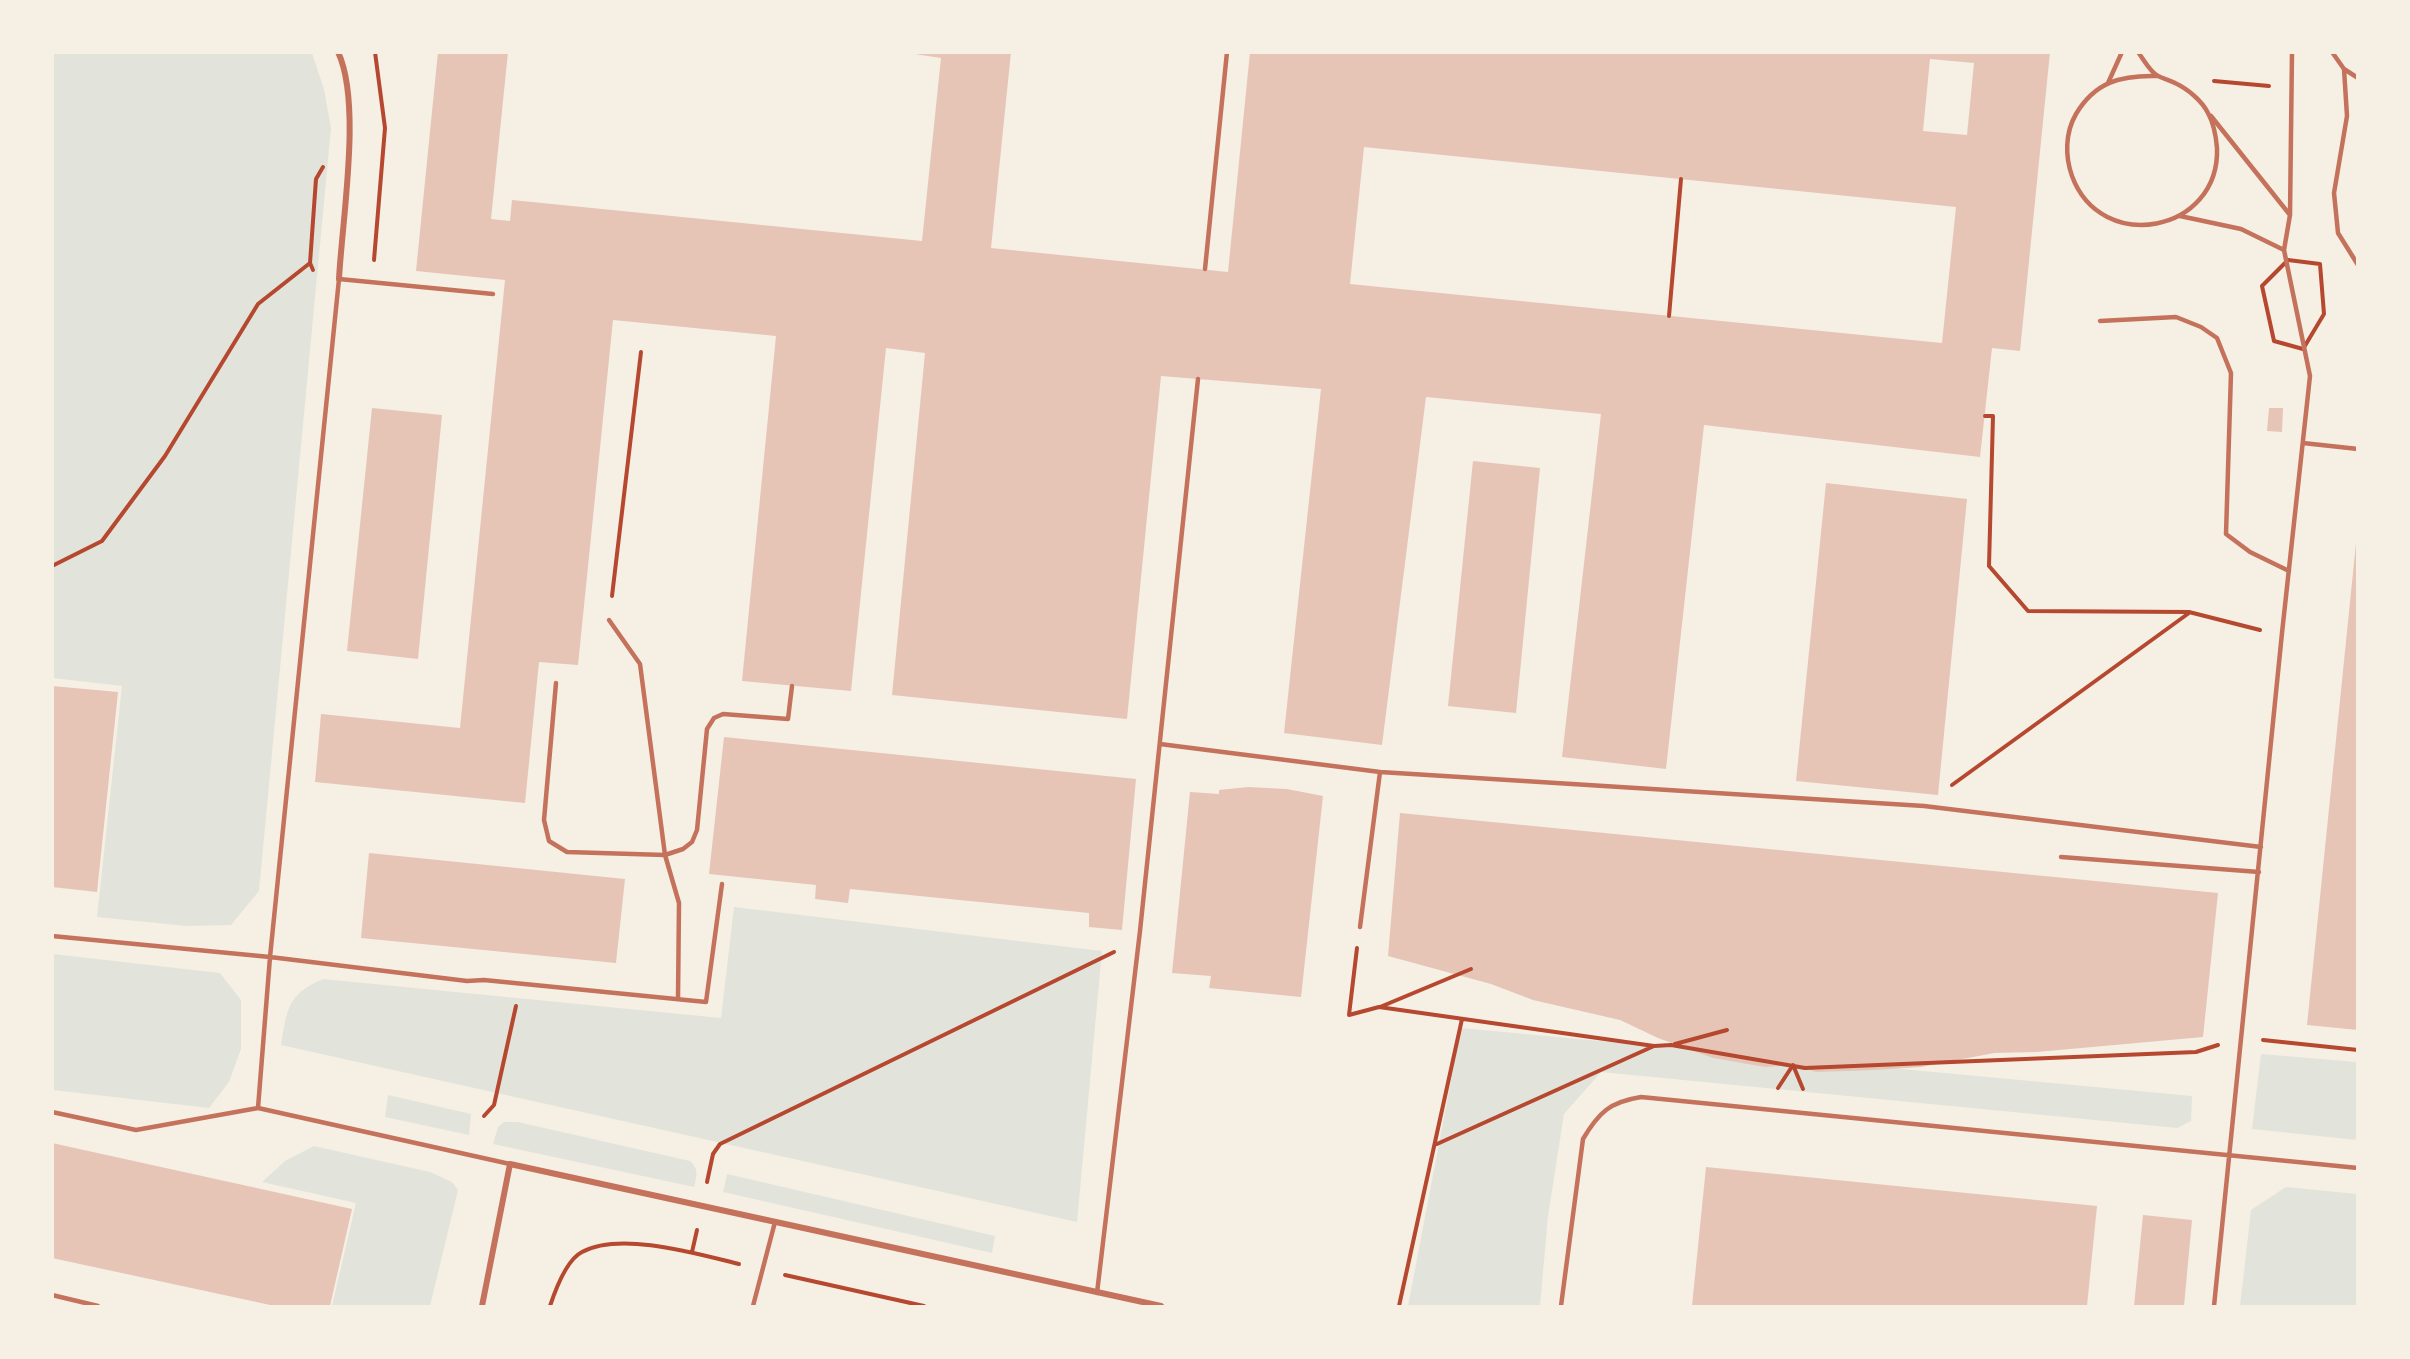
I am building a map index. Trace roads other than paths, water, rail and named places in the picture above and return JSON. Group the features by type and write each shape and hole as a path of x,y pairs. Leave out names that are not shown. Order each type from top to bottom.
{"street":[{"path":"338,52 343,62 351,120 339,279"},
{"path":"482,1306 510,1164 1161,1306"}],"lane":[{"path":"1205,269 1227,52"},
{"path":"2108,83 2122,52"},
{"path":"2138,52 2157,76"},
{"path":"2214,1306 2310,376 2284,250 2290,215 2292,52"},
{"path":"2332,52 2343,69 2358,78"},
{"path":"2343,69 2347,116 2334,193 2338,233 2358,265"},
{"path":"2208,113 2216,135 2217,159 2211,182 2198,201 2180,216 2157,225 2133,226 2110,219 2090,206 2076,186 2067,164 2067,139 2075,117 2088,97 2108,83 2132,75 2157,76 2177,83 2195,96 2290,215"},
{"path":"2180,216 2241,229 2284,250"},
{"path":"258,1108 270,957 339,279 493,294"},
{"path":"2100,321 2176,317 2201,327 2217,338 2231,372 2226,534 2250,552 2289,571"},
{"path":"1097,1293 1139,940 1198,379"},
{"path":"2303,443 2358,449"},
{"path":"609,620 640,664 665,855 679,903 678,999"},
{"path":"556,683 544,820 549,841 567,852 665,855 682,849 692,842 697,830 707,729 714,718 723,714 788,719 792,686"},
{"path":"1160,744 1380,772 1924,806 2261,847"},
{"path":"1360,927 1380,772"},
{"path":"2061,857 2259,872"},
{"path":"52,936 270,957 467,981 484,980 706,1002 722,884"},
{"path":"1561,1306 1583,1139 1596,1118 1609,1107 1641,1097 2358,1168"},
{"path":"52,1112 136,1130 258,1108 510,1164"},
{"path":"753,1306 775,1222"},
{"path":"52,1295 98,1306"}]}
